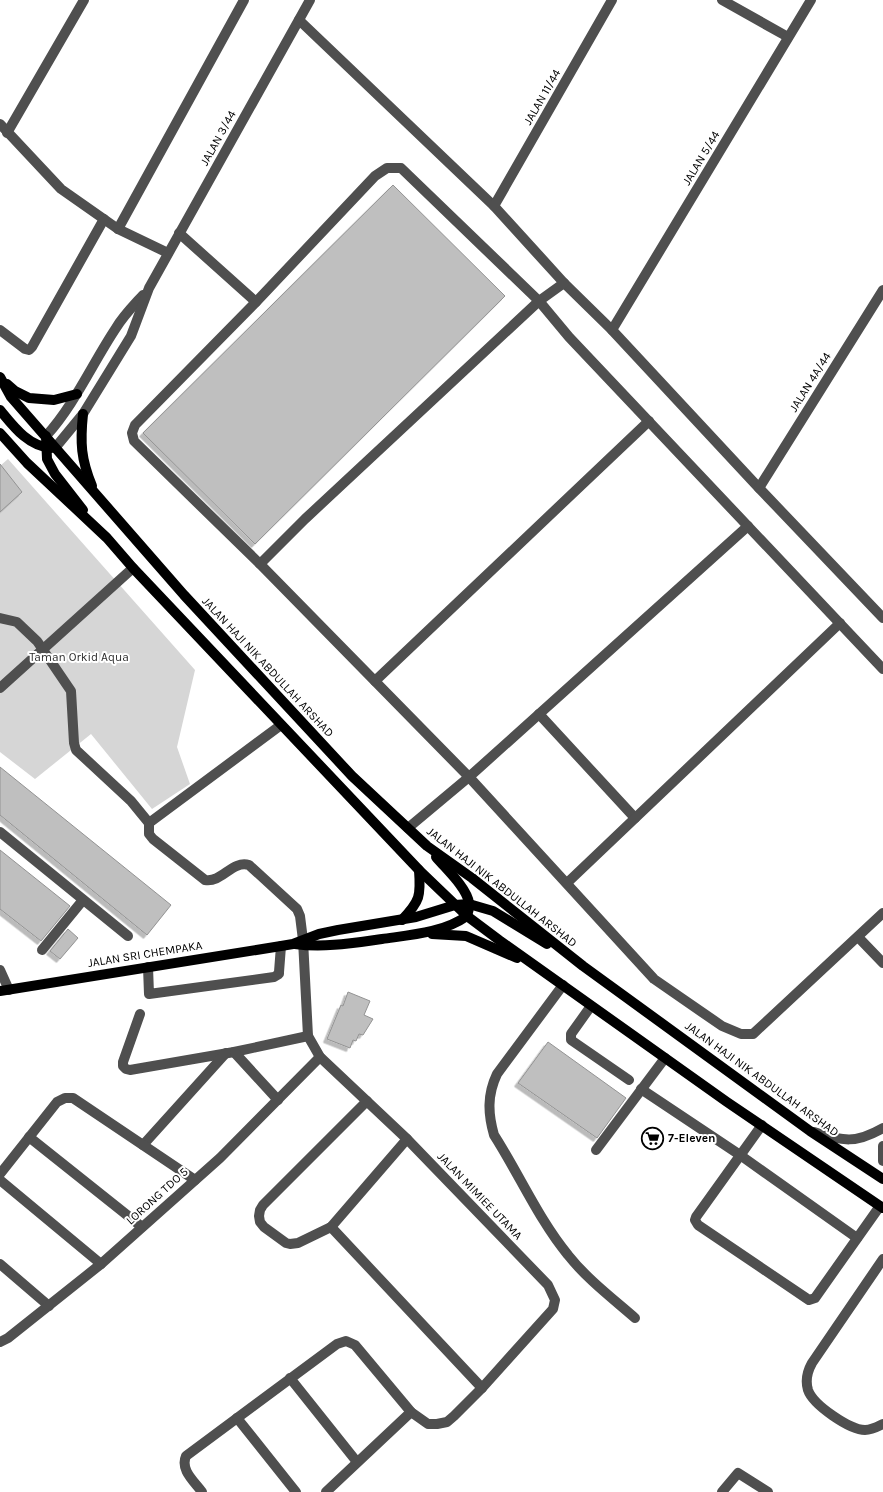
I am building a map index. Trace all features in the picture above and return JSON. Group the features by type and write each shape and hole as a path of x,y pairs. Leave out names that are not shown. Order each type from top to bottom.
{"main road":[{"path":"1,377 15,392 29,398 54,400 77,394"},
{"path":"1,377 11,397 46,436 50,448 48,459 55,474 72,494 97,530"},
{"path":"0,410 18,432 37,445 50,448"},
{"path":"83,414 81,451 85,470 95,494"},
{"path":"1,437 107,538 133,568 419,870 467,916 664,1058 882,1207"},
{"name":"JALAN HAJI NIK ABDULLAH ARSHAD","path":"50,448 95,494 184,595 352,776 427,846 472,878 583,966 810,1131 883,1179"},
{"path":"300,943 341,944 418,934 446,927 459,922 467,916 469,904 465,894 458,883 427,846"},
{"path":"402,920 419,898 419,870"},
{"path":"300,943 319,934 402,920 435,912 455,905 469,904 493,911 583,966"},
{"path":"418,934 466,936 538,968"},
{"name":"JALAN SRI CHEMPAKA","path":"4,990 300,943"}],"street":[{"path":"7,133 84,0"},
{"path":"118,229 244,0"},
{"name":"JALAN 3/44","path":"50,448 83,414 131,336 149,288 310,0"},
{"name":"JALAN 11/44","path":"494,206 612,0"},
{"path":"722,0 788,37"},
{"name":"JALAN 5/44","path":"612,330 811,0"},
{"path":"299,20 494,206 564,283 612,330 759,488 883,618"},
{"path":"0,124 61,189 118,229 168,253"},
{"path":"883,669 569,336 538,301 401,168 387,168 375,176 256,302 135,425 132,433 134,441 260,564 469,777 654,979 722,1026 741,1034 753,1034 883,914"},
{"path":"0,330 25,349 29,350 32,347 104,219"},
{"path":"179,233 256,302"},
{"path":"260,564 305,519 538,301 564,283"},
{"name":"JALAN 3/44","path":"46,436 57,424 77,394 116,326 149,288"},
{"name":"JALAN 4A/44","path":"759,488 883,290"},
{"path":"375,681 649,421"},
{"path":"408,828 469,777 748,526"},
{"path":"0,688 42,648 133,568"},
{"path":"0,618 17,622 37,641 72,694 74,743 76,750 131,801 149,823 281,725"},
{"path":"567,883 840,623"},
{"path":"539,714 635,818"},
{"name":"JALAN MIMIEE UTAMA","path":"149,823 149,834 153,839 205,880 215,879 240,864 244,864 253,868 298,909 302,924 300,943 308,1036 320,1057 408,1139 548,1285 555,1300 553,1309 482,1388 447,1422 428,1424 411,1412 360,1349 351,1342 341,1342 290,1378"},
{"path":"0,832 128,936"},
{"path":"42,950 83,900"},
{"path":"858,937 883,963"},
{"path":"148,967 149,994 274,977 279,974 281,946"},
{"path":"0,970 4,990"},
{"path":"563,985 497,1074 492,1084 489,1118 494,1135 553,1235 569,1256 601,1289 635,1318"},
{"path":"591,1006 571,1034 571,1040 629,1080"},
{"path":"140,1014 123,1062 123,1066 130,1070 308,1036"},
{"path":"230,1052 278,1100"},
{"path":"143,1145 230,1052"},
{"name":"LORONG TDO 5","path":"2,1339 49,1306 101,1264 220,1158 320,1057"},
{"path":"596,1150 664,1058"},
{"path":"641,1089 740,1155 857,1238"},
{"path":"0,1174 57,1102 65,1098 73,1098 195,1180"},
{"path":"367,1101 263,1205 259,1216 260,1222 264,1226 282,1241 290,1244 298,1243 331,1226 408,1139"},
{"path":"762,1125 696,1217 695,1220 698,1225 809,1300 815,1298 857,1238 882,1207"},
{"path":"810,1131 834,1138 850,1140 869,1136 883,1128"},
{"path":"30,1137 142,1227"},
{"path":"883,1146 883,1161"},
{"path":"0,1180 101,1264"},
{"path":"331,1226 482,1388"},
{"path":"882,1263 812,1363 807,1372 806,1381 808,1391 812,1399 848,1425 856,1429 866,1430 876,1428 883,1424"},
{"path":"0,1264 49,1306"},
{"path":"202,1492 187,1473 184,1466 186,1456 290,1378 357,1462"},
{"path":"326,1492 411,1412"},
{"path":"236,1418 296,1492"},
{"path":"722,1492 738,1473 768,1492"}],"green space":[{"name":"Taman Orkid Aqua","path":"8,459 195,670 177,747 190,784 152,809 91,734 35,779 0,752 0,466"}],"building":[{"path":"393,185 505,296 255,544 143,433"},
{"path":"0,464 22,492 0,512"},
{"path":"0,767 171,905 147,935 0,815"},
{"path":"0,850 70,906 41,941 0,909"},
{"path":"68,929 78,938 60,959 50,951"},
{"path":"348,992 370,1001 364,1015 373,1019 363,1035 359,1034 356,1041 353,1040 350,1048 327,1039"},
{"path":"548,1042 626,1098 597,1138 518,1083"}],"place":[{"name":"7-Eleven","path":"653,1138"}]}
